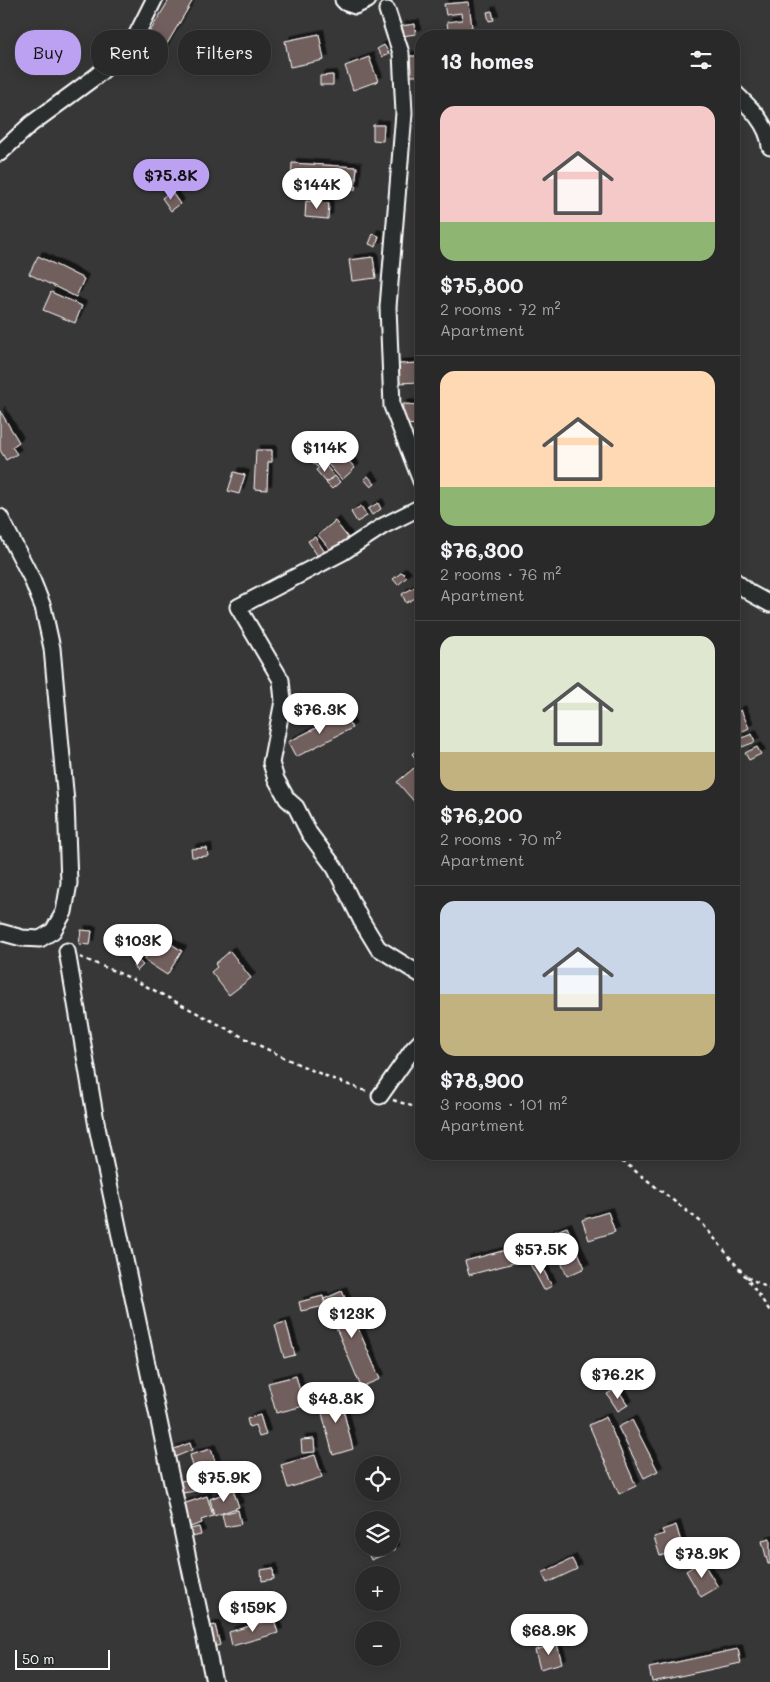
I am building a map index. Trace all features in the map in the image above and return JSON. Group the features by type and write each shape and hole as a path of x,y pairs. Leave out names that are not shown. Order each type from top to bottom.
{"street":[{"path":"0,153 31,124 117,58 136,36 154,0"},
{"path":"343,0 355,6 368,0"},
{"path":"387,10 401,53 404,113 388,307 392,406 415,465"},
{"path":"740,98 754,111 770,138 770,147"},
{"path":"415,510 383,526 343,552 238,607 281,680 283,701 271,763 276,779 288,799 296,807 309,833 335,868 378,948 415,971"},
{"path":"0,517 31,577 43,607 52,648 66,802 69,883 64,912 53,931 40,939 22,938 0,932"},
{"path":"740,585 770,604"},
{"path":"68,951 97,1127 214,1682"},
{"path":"380,1096 415,1047"}],"path":[{"path":"68,951 134,980 262,1048 347,1085 415,1108"},
{"path":"613,1160 625,1163 701,1222 746,1277 770,1312"},
{"path":"746,1277 770,1289"}],"building":[{"path":"169,0 193,0 168,42 168,30 151,30"},
{"path":"469,2 472,28 448,30 447,22 462,20 461,13 446,15 444,4"},
{"path":"492,11 494,20 489,21 487,12"},
{"path":"415,24 415,34 402,36 401,26"},
{"path":"319,34 324,60 290,67 285,41"},
{"path":"384,45 389,53 382,57 377,49"},
{"path":"404,56 415,56 415,76 404,76"},
{"path":"369,57 378,81 353,90 345,66"},
{"path":"333,75 333,85 320,85 320,76"},
{"path":"373,125 384,125 383,141 373,140"},
{"path":"292,163 357,167 355,190 291,186"},
{"path":"171,191 180,204 171,211 162,198"},
{"path":"306,201 329,203 328,219 305,217"},
{"path":"373,234 379,236 376,247 369,244"},
{"path":"38,256 84,279 76,297 29,274"},
{"path":"373,257 376,278 352,281 349,260"},
{"path":"51,292 82,306 75,323 43,310"},
{"path":"415,363 415,382 398,383 397,364"},
{"path":"403,404 415,405 415,425 402,424"},
{"path":"0,411 19,442 12,447 17,454 6,460 0,450"},
{"path":"312,449 323,461 317,467 306,454"},
{"path":"256,450 272,450 272,462 268,462 267,490 254,489"},
{"path":"339,450 355,468 342,480 326,462"},
{"path":"324,463 334,476 326,482 316,470"},
{"path":"234,472 245,475 239,494 228,491"},
{"path":"335,476 340,482 332,489 326,483"},
{"path":"368,476 375,484 371,487 364,479"},
{"path":"378,503 381,509 372,515 368,509"},
{"path":"361,506 367,516 357,522 351,512"},
{"path":"335,521 349,539 332,552 318,535"},
{"path":"315,537 326,554 319,558 308,541"},
{"path":"402,572 407,577 398,585 393,579"},
{"path":"415,587 415,598 406,603 402,594"},
{"path":"338,704 343,710 337,715 332,708"},
{"path":"740,711 749,728 740,732"},
{"path":"344,714 352,728 296,757 288,742"},
{"path":"752,734 755,742 742,747 740,739"},
{"path":"757,747 761,754 749,760 745,753"},
{"path":"414,768 415,769 415,803 397,782"},
{"path":"207,848 208,856 192,857 191,849"},
{"path":"81,930 92,931 90,945 79,944"},
{"path":"159,936 182,951 167,975 144,960"},
{"path":"230,951 251,978 229,995 211,972 217,967 215,964"},
{"path":"139,961 143,965 137,971 133,966"},
{"path":"608,1212 615,1232 589,1240 582,1220"},
{"path":"567,1227 585,1268 567,1276 549,1234"},
{"path":"521,1246 525,1260 469,1275 465,1261"},
{"path":"538,1260 552,1286 544,1290 530,1264"},
{"path":"342,1291 380,1379 361,1387 324,1299"},
{"path":"323,1296 325,1306 301,1311 299,1302"},
{"path":"286,1322 295,1355 284,1358 275,1325"},
{"path":"296,1376 304,1406 276,1413 268,1383"},
{"path":"617,1388 628,1405 618,1411 607,1394"},
{"path":"339,1393 353,1449 333,1455 318,1398"},
{"path":"260,1415 266,1435 259,1437 255,1425 249,1427 247,1419"},
{"path":"606,1417 636,1486 619,1494 589,1425"},
{"path":"632,1420 658,1471 644,1478 618,1427"},
{"path":"314,1439 315,1452 302,1453 301,1440"},
{"path":"190,1443 192,1450 175,1457 172,1450"},
{"path":"211,1449 217,1467 195,1474 190,1455"},
{"path":"315,1455 322,1477 288,1488 281,1465"},
{"path":"192,1479 195,1491 183,1493 181,1481"},
{"path":"233,1490 239,1507 214,1516 210,1499"},
{"path":"207,1496 213,1516 201,1520 202,1523 190,1527 183,1504"},
{"path":"238,1510 241,1524 225,1527 222,1514"},
{"path":"676,1525 683,1549 660,1556 654,1537 664,1534 662,1530"},
{"path":"199,1527 201,1535 192,1537 190,1529"},
{"path":"770,1539 770,1564 768,1564 762,1541"},
{"path":"369,1556 381,1556 371,1560"},
{"path":"572,1559 577,1569 547,1583 542,1573"},
{"path":"702,1561 718,1587 701,1597 686,1571"},
{"path":"273,1568 274,1579 262,1581 261,1570"},
{"path":"274,1619 278,1633 232,1646 229,1632"},
{"path":"215,1625 220,1645 211,1648 205,1628"},
{"path":"557,1644 562,1663 540,1669 535,1650"},
{"path":"738,1649 741,1663 652,1682 649,1668"}]}
